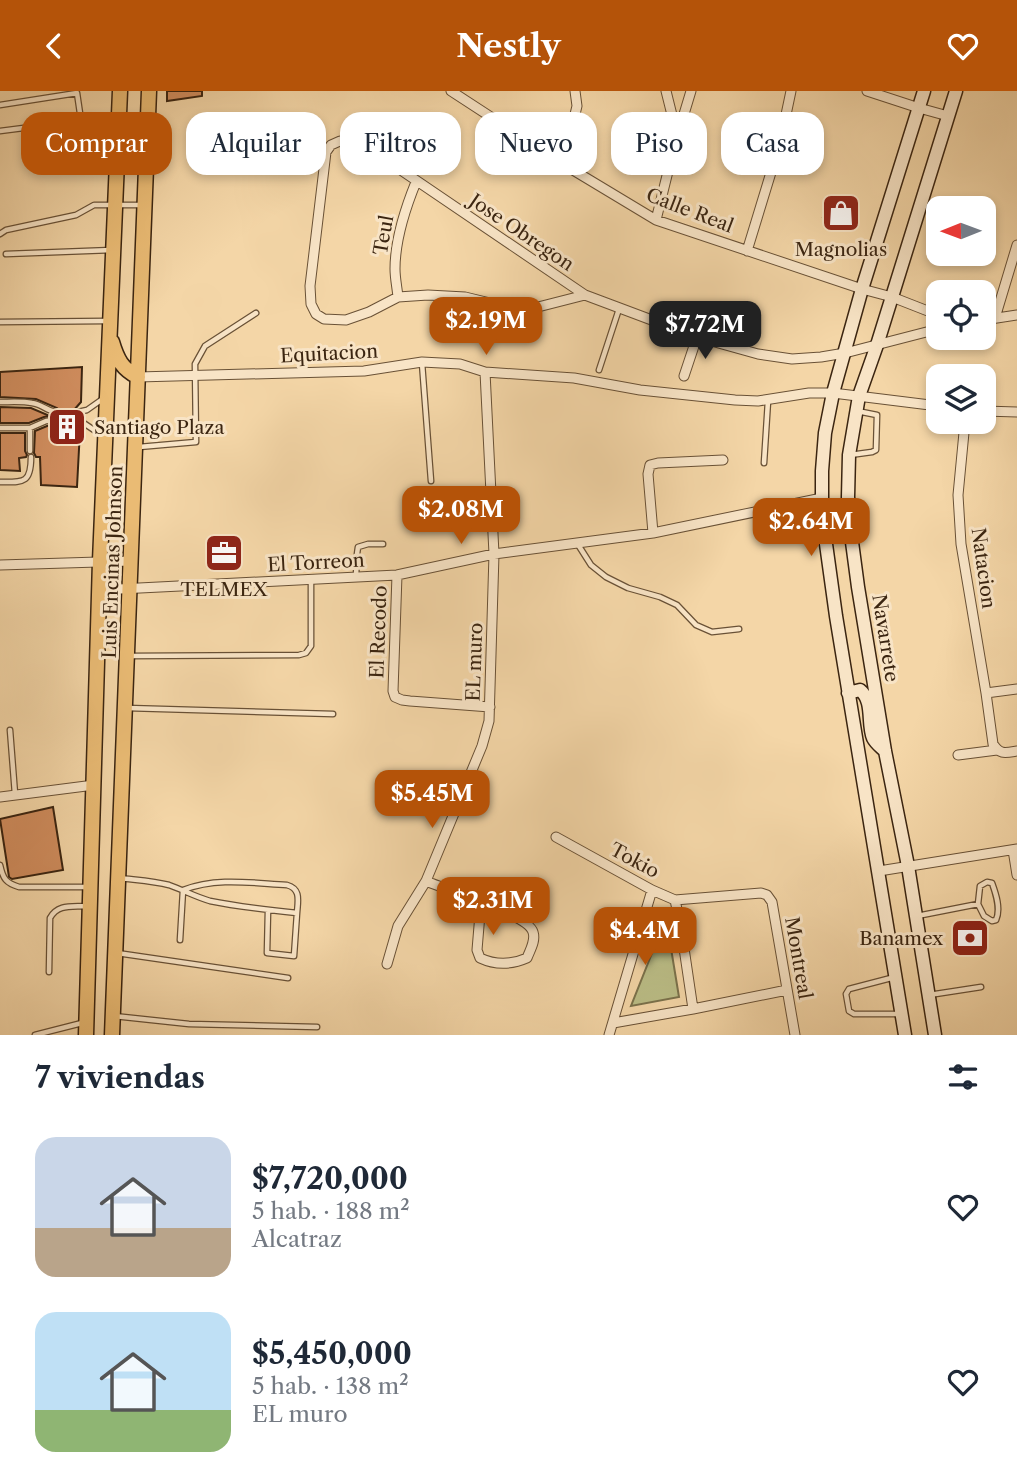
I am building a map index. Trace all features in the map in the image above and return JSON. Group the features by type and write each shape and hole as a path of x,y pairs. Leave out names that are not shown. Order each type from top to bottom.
{"main road":[{"name":"Luis Encinas Johnson","path":"119,112 120,91"},
{"name":"Luis Encinas Johnson","path":"112,1035 149,91"},
{"path":"905,1035 848,693 826,544 822,498 825,433 833,393 862,289 924,91"},
{"name":"Navarrete","path":"934,1035 908,866 885,751 852,542 848,497 849,455 855,410 956,91"},
{"name":"Luis Encinas Johnson","path":"87,1028 100,561 117,175"},
{"path":"110,338 116,355 127,371 138,377"},
{"path":"848,693 860,690 864,693 873,738 885,751"}],"street":[{"name":"Calle Real","path":"451,91 483,112"},
{"path":"575,91 576,112"},
{"path":"666,91 671,112"},
{"path":"684,112 691,91"},
{"path":"747,251 780,143 791,91"},
{"path":"867,91 948,116"},
{"name":"Jose Obregon","path":"585,295 538,307 515,309 464,297 398,297 346,320 324,320 316,314 311,305 310,286 326,152 331,145 340,141 354,141 585,295 697,337 758,354 792,359 845,353 926,332"},
{"name":"Calle Real","path":"581,175 656,221 926,310"},
{"path":"656,221 667,175"},
{"name":"Teul","path":"398,297 395,268 400,230 407,202 416,182"},
{"path":"996,316 1017,244"},
{"path":"996,319 1017,314"},
{"path":"684,376 697,337"},
{"name":"Equitacion","path":"138,377 364,371 422,362 460,364 485,372 574,378 640,390 735,400 768,400 809,393 833,393 926,404"},
{"name":"EL muro","path":"387,964 398,926 426,881 482,746 489,721 494,554 485,372"},
{"path":"996,411 1017,412"},
{"name":"Natacion","path":"964,434 958,495 961,544 993,744 1001,752"},
{"path":"653,533 648,474 650,465 723,460"},
{"name":"El Torreon","path":"100,590 397,575 494,554 653,533 822,498"},
{"path":"0,565 131,561"},
{"name":"El Recodo","path":"397,575 395,697 402,700 490,707"},
{"path":"986,693 1017,689"},
{"path":"958,755 1017,751"},
{"path":"0,797 94,785"},
{"name":"Tokio","path":"556,837 675,900 693,1009"},
{"path":"878,871 1015,849 1017,875"},
{"path":"426,881 501,909 528,924 533,931 533,942 527,958 509,964 480,958 477,950 481,902"},
{"path":"609,1035 652,890"},
{"name":"Montreal","path":"675,900 761,893 767,895 772,902 795,1035"},
{"path":"613,1023 787,990"}],"lane":[{"path":"0,105 77,93 80,112"},
{"path":"0,131 21,128"},
{"path":"0,234 6,230 76,215 94,205 145,205"},
{"path":"6,254 113,250"},
{"path":"598,370 619,309"},
{"path":"135,447 196,442 195,364 205,346 256,313"},
{"path":"0,322 110,321"},
{"path":"422,362 431,481"},
{"path":"78,412 87,410 108,395"},
{"path":"764,463 768,400"},
{"path":"0,402 31,402 55,412"},
{"path":"45,410 46,421"},
{"path":"849,455 876,450 877,415 855,410"},
{"path":"0,428 30,428 55,420"},
{"path":"77,422 82,422 106,438"},
{"path":"0,482 22,482 28,478 31,471 30,428"},
{"path":"577,543 591,565 606,576 628,588 677,605 696,625 712,632 739,629"},
{"path":"356,577 358,547 383,544"},
{"path":"128,656 299,656 306,653 311,646 312,579"},
{"path":"126,708 333,714"},
{"path":"10,730 15,795"},
{"path":"0,865 2,877 9,884 19,887 91,887"},
{"path":"119,877 167,884 212,901 298,913"},
{"path":"183,890 198,884 220,882 294,887 299,896 295,956 267,953 268,910"},
{"path":"987,882 992,883 996,892 996,920 992,921 984,916 978,904 980,886 987,882"},
{"path":"180,940 183,890"},
{"path":"916,916 978,904"},
{"path":"49,972 50,918 54,910 61,907 90,906"},
{"path":"116,953 288,978"},
{"path":"896,977 849,989 846,994 849,1011 854,1014 901,1014"},
{"path":"928,995 981,987"},
{"path":"113,1016 189,1024 317,1027"},
{"path":"35,1035 87,1028"}],"green space":[{"path":"666,918 679,997 631,1006"}],"building":[{"path":"167,91 202,91 202,96 167,101"},
{"name":"Magnolias","path":"828,200 858,209 853,226 823,217"},
{"name":"Santiago Plaza","path":"82,367 81,402 74,410 74,415 78,417 72,421 80,430 77,487 41,485 40,457 36,457 34,453 35,431 58,423 59,410 36,399 0,397 0,372"},
{"path":"0,407 31,408 50,416 29,423 0,423"},
{"path":"0,433 25,433 27,455 19,458 20,471 0,470"},
{"path":"53,807 63,870 12,879 9,877 0,819"}],"place":[{"name":"Magnolias","path":"841,213"},
{"name":"Santiago Plaza","path":"67,427"},
{"name":"TELMEX","path":"224,553"},
{"name":"Banamex","path":"970,938"}]}
